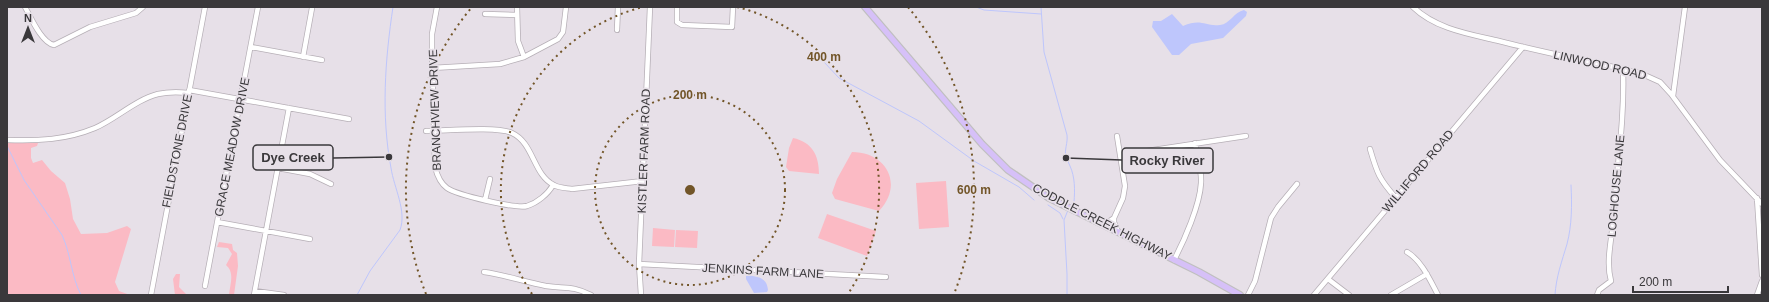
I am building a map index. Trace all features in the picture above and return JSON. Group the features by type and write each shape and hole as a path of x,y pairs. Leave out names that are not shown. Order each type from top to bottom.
{"main road":[{"name":"CODDLE CREEK HIGHWAY","path":"865,7 946,103 1008,170 1031,186 1069,208 1174,260 1240,295"}],"street":[{"path":"25,7 44,39 50,44 54,45 90,27 136,13 143,7"},
{"name":"FIELDSTONE DRIVE","path":"151,295 205,7"},
{"name":"GRACE MEADOW DRIVE","path":"205,286 258,7"},
{"name":"BRANCHVIEW DRIVE","path":"437,7 432,34 432,68 435,167 440,181 448,189 453,191 509,206 520,207 527,206 542,198 550,191 553,185"},
{"path":"517,7 518,41 524,57"},
{"path":"432,68 500,64 524,57 558,39 563,32 566,7"},
{"path":"617,30 618,7"},
{"name":"KISTLER FARM ROAD","path":"641,295 639,264 650,7"},
{"path":"677,7 677,22 682,26 732,27 733,7"},
{"name":"LINWOOD ROAD","path":"1412,7 1430,21 1444,27 1523,47 1623,69 1651,77 1660,82 1673,96 1720,160 1762,204"},
{"path":"1673,96 1685,7"},
{"path":"303,57 312,8"},
{"path":"485,14 517,15"},
{"path":"250,47 322,60"},
{"name":"WILLIFORD ROAD","path":"1314,295 1523,47"},
{"name":"LOGHOUSE LANE","path":"1597,295 1599,290 1611,281 1609,260 1617,162 1624,101 1623,69"},
{"path":"7,140 36,141 72,136 96,127 154,95 189,91 349,119"},
{"path":"284,295 255,293 289,108"},
{"path":"426,131 494,130 512,133 520,137 545,178 553,185 572,189 643,180"},
{"path":"1117,136 1124,191 1114,218 1119,233"},
{"path":"1120,155 1246,136"},
{"path":"1174,260 1182,246 1200,193 1202,182 1194,143"},
{"path":"1370,149 1377,174 1382,183 1396,198"},
{"path":"278,168 310,174 331,184"},
{"path":"485,200 490,179"},
{"path":"1248,295 1255,281 1271,218 1297,184"},
{"path":"1757,198 1762,275"},
{"path":"1093,220 1108,222 1114,218"},
{"path":"217,222 310,239"},
{"path":"1407,252 1413,255 1438,295"},
{"name":"JENKINS FARM LANE","path":"639,264 886,277"},
{"path":"484,272 504,275 548,286 573,287 591,295"},
{"path":"1391,295 1426,274"},
{"path":"1328,279 1349,295"},
{"path":"1757,295 1762,281"}],"shaded area":[{"path":"793,138 810,146 813,150 818,161 819,174 789,171 786,167 789,148"},
{"path":"7,143 38,143 37,146 31,148 31,158 33,163 42,160 51,171 65,183 70,199 73,219 81,234 107,233 127,226 131,229 115,282 119,291 130,295 7,295"},
{"path":"852,152 864,153 874,158 883,164 888,172 891,181 890,191 886,201 879,211 835,199 832,193 837,179"},
{"path":"946,181 949,227 919,229 916,183"},
{"path":"827,214 876,231 867,256 818,238"},
{"path":"653,228 675,230 674,247 652,246"},
{"path":"676,230 698,231 697,248 675,247"},
{"path":"219,242 232,244 233,250 237,253 238,266 234,295 229,295 231,275 229,268 226,265 232,254 228,248 217,247"},
{"path":"176,274 180,274 179,287 187,295 175,295 173,279"}],"water":[{"path":"1244,10 1247,12 1246,16 1223,38 1191,44 1179,55 1172,55 1152,27 1153,21 1161,21 1172,14 1183,26 1195,23 1220,25 1227,23 1237,13"},
{"path":"748,275 762,279 766,283 768,290 767,292 754,293 746,279 746,276"}],"waterway":[{"path":"357,295 370,271 400,230 402,223 401,207 388,148 385,108 386,67 393,7"},
{"path":"976,7 984,10 1041,14"},
{"path":"1041,7 1044,52 1067,135 1066,158 1072,170 1074,179 1074,202 1070,205"},
{"path":"824,62 839,78 919,121 974,161 1019,187 1034,200"},
{"path":"7,146 24,180 62,235 81,295"},
{"path":"1555,295 1558,275 1570,230 1571,185"},
{"path":"1048,205 1060,213 1063,219"},
{"path":"1067,295 1064,220 1068,210"}],"place":[{"name":"Dye Creek","path":"389,157"},
{"name":"Rocky River","path":"1066,158"}]}
